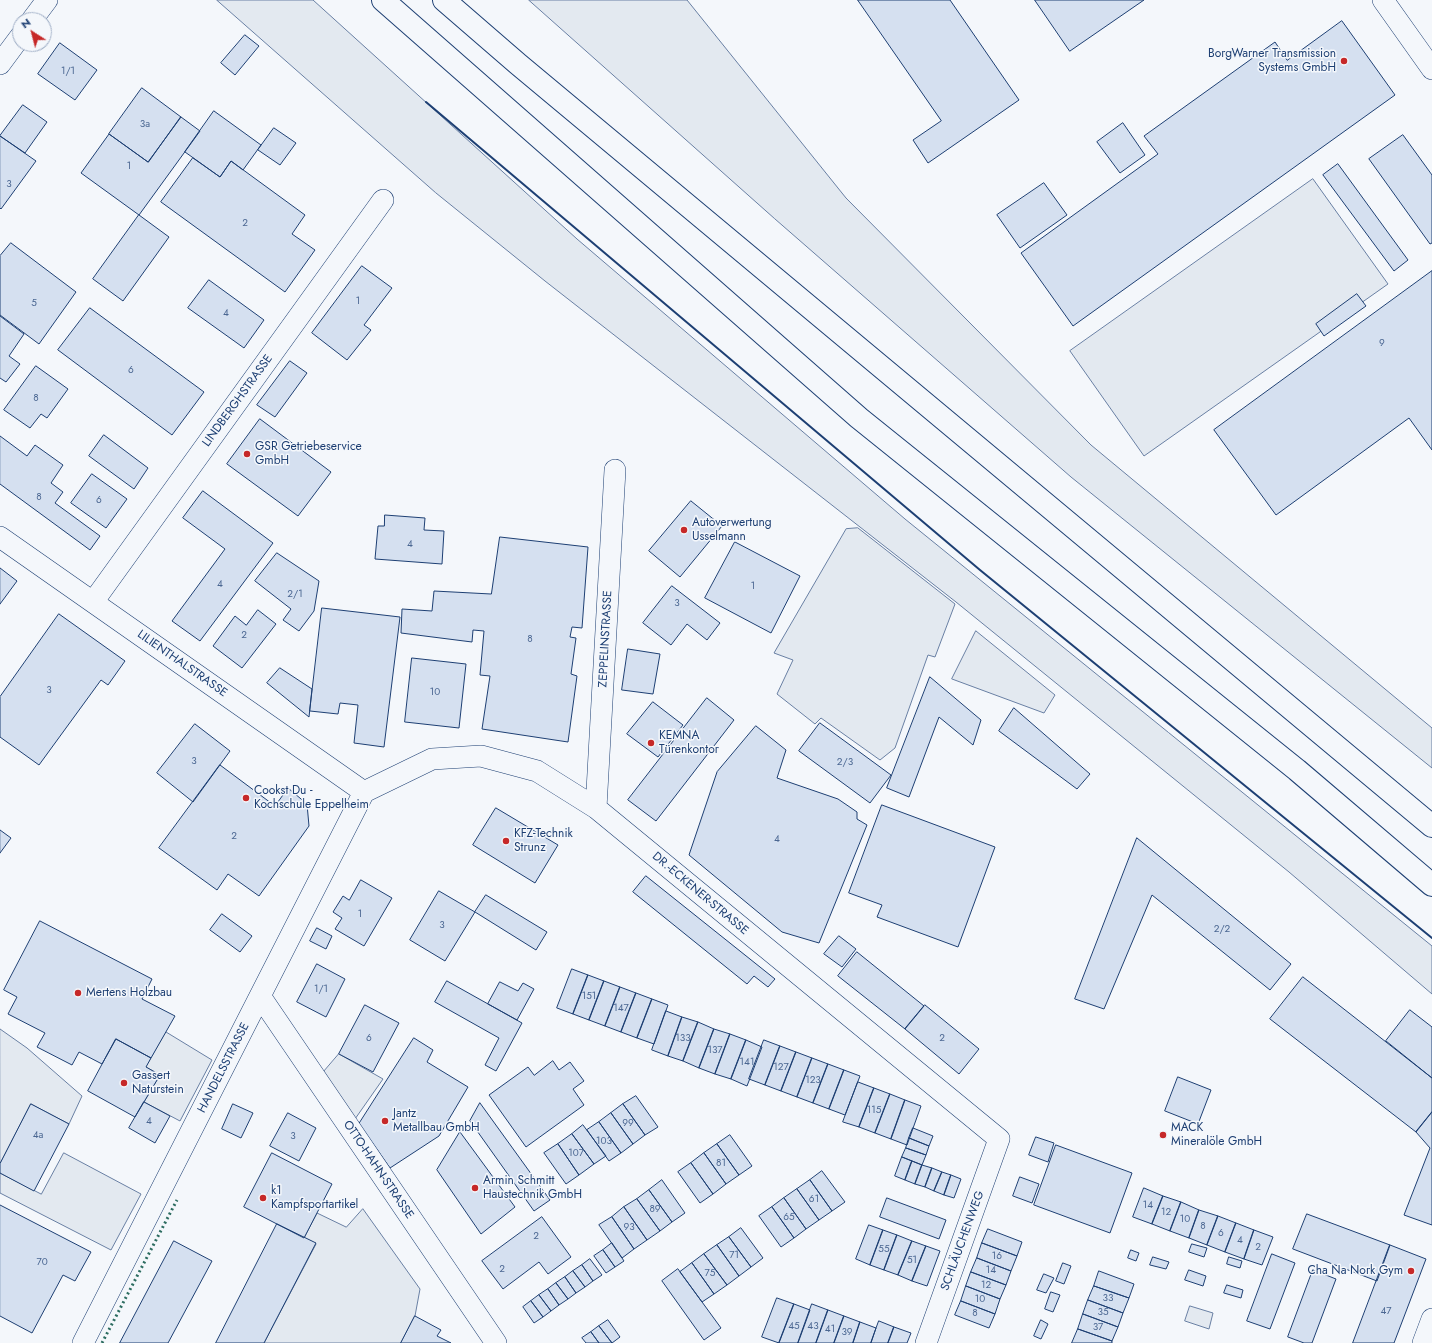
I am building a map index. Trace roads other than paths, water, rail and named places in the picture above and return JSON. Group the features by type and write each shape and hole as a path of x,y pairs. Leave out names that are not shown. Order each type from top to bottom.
{"highway":[{"path":"383,0 859,418 1297,770 1432,885"},
{"path":"444,0 518,64 1432,826"},
{"path":"466,0 518,64"}],"street":[{"path":"38,12 47,0"},
{"path":"1383,0 1432,69"},
{"path":"0,64 12,48"},
{"name":"LINDBERGHSTRASSE","path":"93,602 383,200"},
{"name":"ZEPPELINSTRASSE","path":"596,808 616,470"},
{"name":"LILIENTHALSTRASSE","path":"0,536 364,792"},
{"name":"DR.-ECKENER-STRASSE","path":"364,792 432,759 481,756 537,771 596,808 999,1139"},
{"name":"HANDELSSTRASSE","path":"83,1343 364,792"},
{"name":"OTTO-HAHN-STRASSE","path":"260,996 496,1343"},
{"name":"SCHLÄUCHENWEG","path":"926,1343 999,1139"},
{"path":"1423,1343 1432,1319"}],"place":[{"name":"BorgWarner Transmission Systems GmbH","path":"1344,61"},
{"name":"GSR Getriebeservice GmbH","path":"247,454"},
{"name":"Autoverwertung Usselmann","path":"684,530"},
{"name":"KEMNA Türenkontor","path":"651,743"},
{"name":"Cookst Du - Kochschule Eppelheim","path":"246,798"},
{"name":"KFZ-Technik Strunz","path":"506,841"},
{"name":"Mertens Holzbau","path":"78,993"},
{"name":"Gassert Naturstein","path":"124,1083"},
{"name":"Jantz Metallbau GmbH","path":"385,1121"},
{"name":"MACK Mineralöle GmbH","path":"1163,1135"},
{"name":"Armin Schmitt Haustechnik GmbH","path":"475,1188"},
{"name":"k1 Kampfsportartikel","path":"263,1198"},
{"name":"Cha Na Nork Gym","path":"1411,1271"}]}
